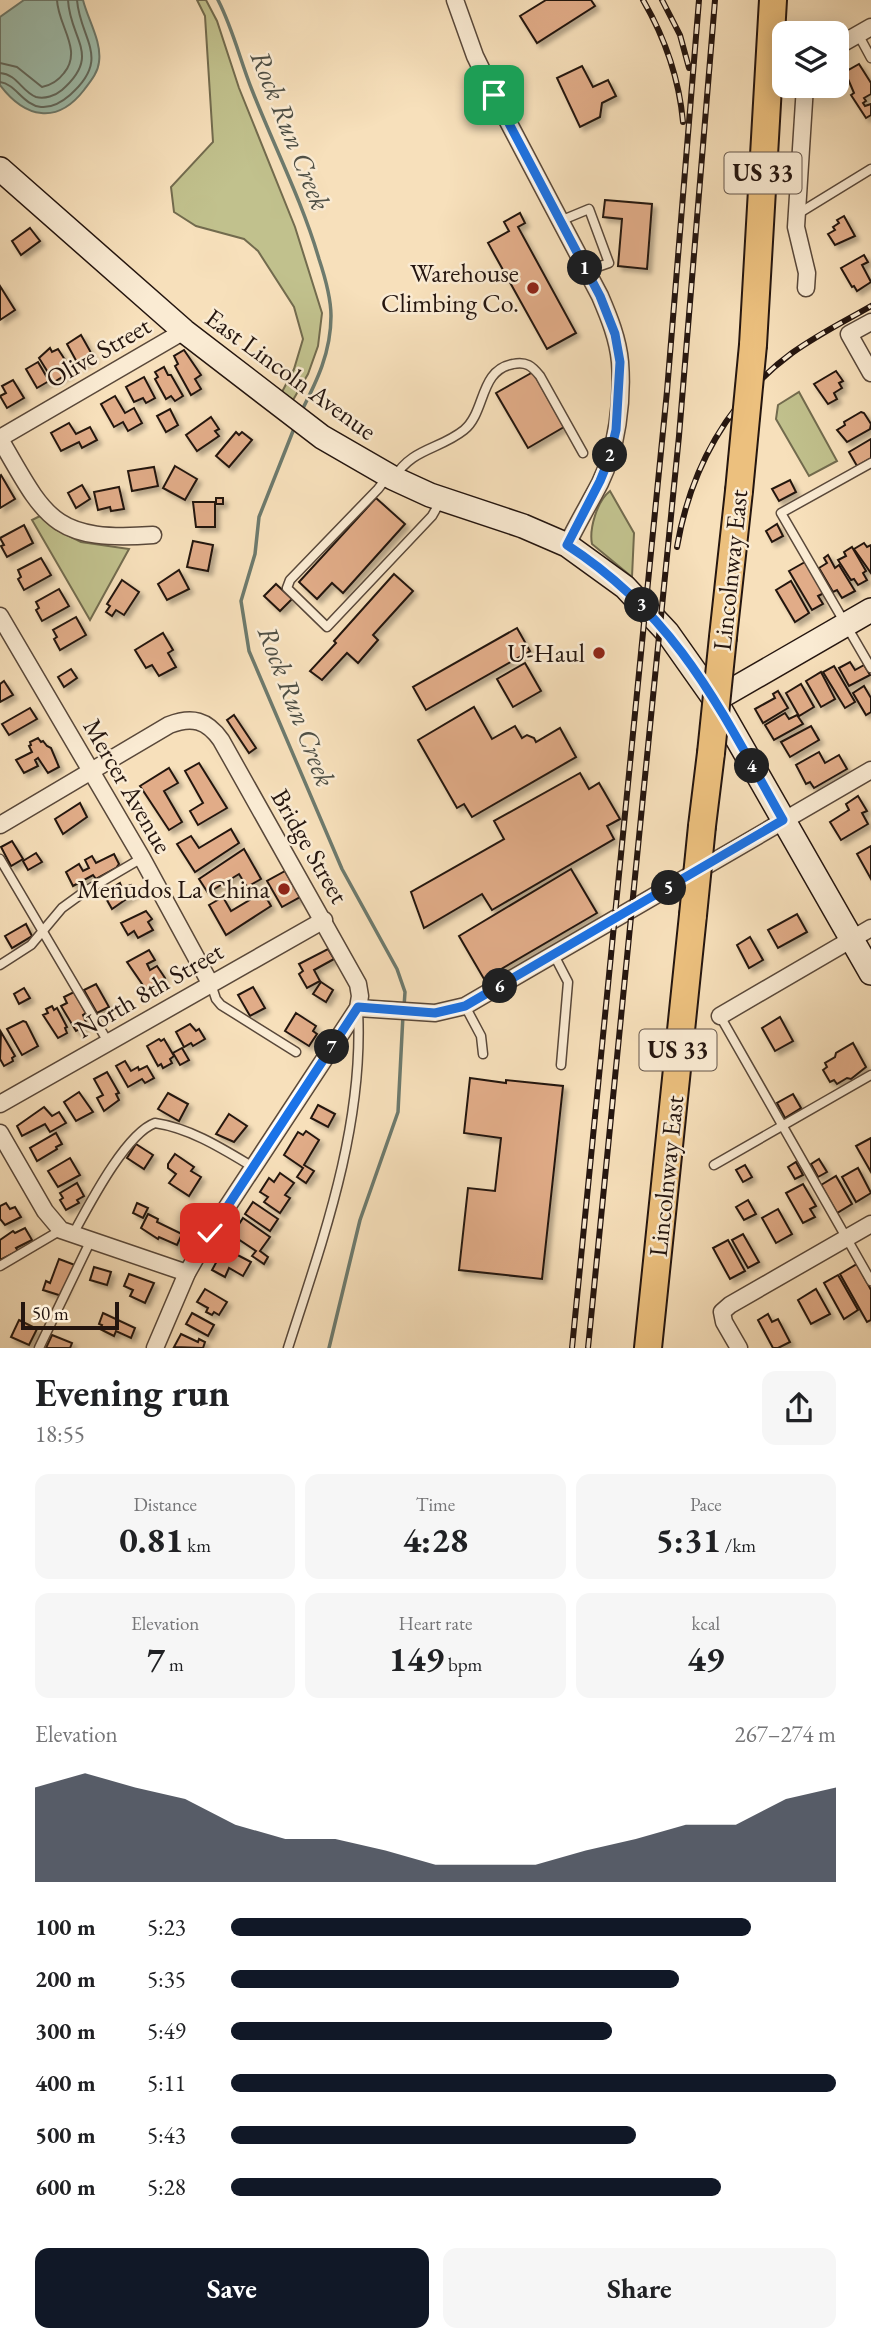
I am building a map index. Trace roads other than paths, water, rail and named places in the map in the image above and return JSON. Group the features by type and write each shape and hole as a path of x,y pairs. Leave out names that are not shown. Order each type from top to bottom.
{"highway":[{"name":"Lincolnway East","path":"648,1348 753,345 773,0"}],"main road":[{"name":"East Lincoln Avenue","path":"0,169 184,331 322,437 391,477 442,500 523,526 567,545 606,572 646,608 676,643 715,700 783,820 861,933 871,973"},
{"path":"715,700 871,610"}],"street":[{"path":"455,0 475,56 600,296 615,334 620,362 616,430 600,481 567,545"},
{"path":"849,39 864,30"},
{"path":"804,98 796,215 798,239 807,273 806,288"},
{"path":"871,322 849,334 871,373"},
{"name":"Olive Street","path":"0,438 184,331"},
{"path":"0,438 30,491 46,512 60,523 74,531 96,536 153,535"},
{"name":"Mercer Avenue","path":"0,615 142,858 210,983"},
{"name":"Bridge Street","path":"91,771 169,725 187,720 206,723 221,740 324,920 358,984 358,1007"},
{"path":"155,1348 187,1273 358,1007 417,1013 449,1011 465,1006 871,770"},
{"path":"0,825 91,771"},
{"name":"North 8th Street","path":"0,1104 324,920"},
{"path":"720,1016 861,933"},
{"path":"0,1133 45,1211 66,1233 187,1273"},
{"path":"739,1348 724,1322 722,1312 871,1224"}],"lane":[{"path":"864,30 871,58"},
{"path":"796,215 871,169"},
{"path":"560,221 589,209 609,263 586,271"},
{"path":"442,500 432,516 327,627 288,588 290,580 401,466 414,455 448,441 465,430 473,421 486,387 496,371 507,365 522,362 532,366 583,453"},
{"path":"871,463 781,513 871,668"},
{"path":"0,965 30,945 62,908 142,858"},
{"path":"0,859 108,1042"},
{"path":"554,955 568,982 561,1065"},
{"path":"210,983 221,1005 296,1052"},
{"path":"465,1006 481,1035 483,1054"},
{"path":"288,1348 334,1198 351,1132 357,1084 358,1007"},
{"path":"720,1016 871,1281"},
{"path":"714,1165 871,1075"},
{"path":"0,1266 66,1233 123,1151 137,1134 155,1123 176,1128 212,1143 253,1167"},
{"path":"39,1348 90,1242"}],"water":[{"path":"24,0 83,0 97,39 99,62 93,77 74,101 52,113 41,113 20,105 0,85 0,17"}],"waterway":[{"name":"Rock Run Creek","path":"218,0 304,216 329,294 329,342 318,377 301,412"},
{"name":"Rock Run Creek","path":"295,426 259,517 255,554 241,601 249,651 342,869 397,969 405,992 404,1007"},
{"name":"Rock Run Creek","path":"329,1348 360,1220 398,1112 403,1015"}],"railway":[{"path":"643,0 670,59 683,122"},
{"path":"662,0 680,35 689,68"},
{"path":"572,1348 667,391 699,0"},
{"path":"588,1348 679,436 715,0"},
{"path":"677,547 691,491 702,464 715,439 749,392 792,353 871,306"}],"place":[{"name":"Warehouse Climbing Co.","path":"533,288"},
{"name":"U-Haul","path":"599,653"},
{"name":"Menudos La China","path":"284,889"}]}
